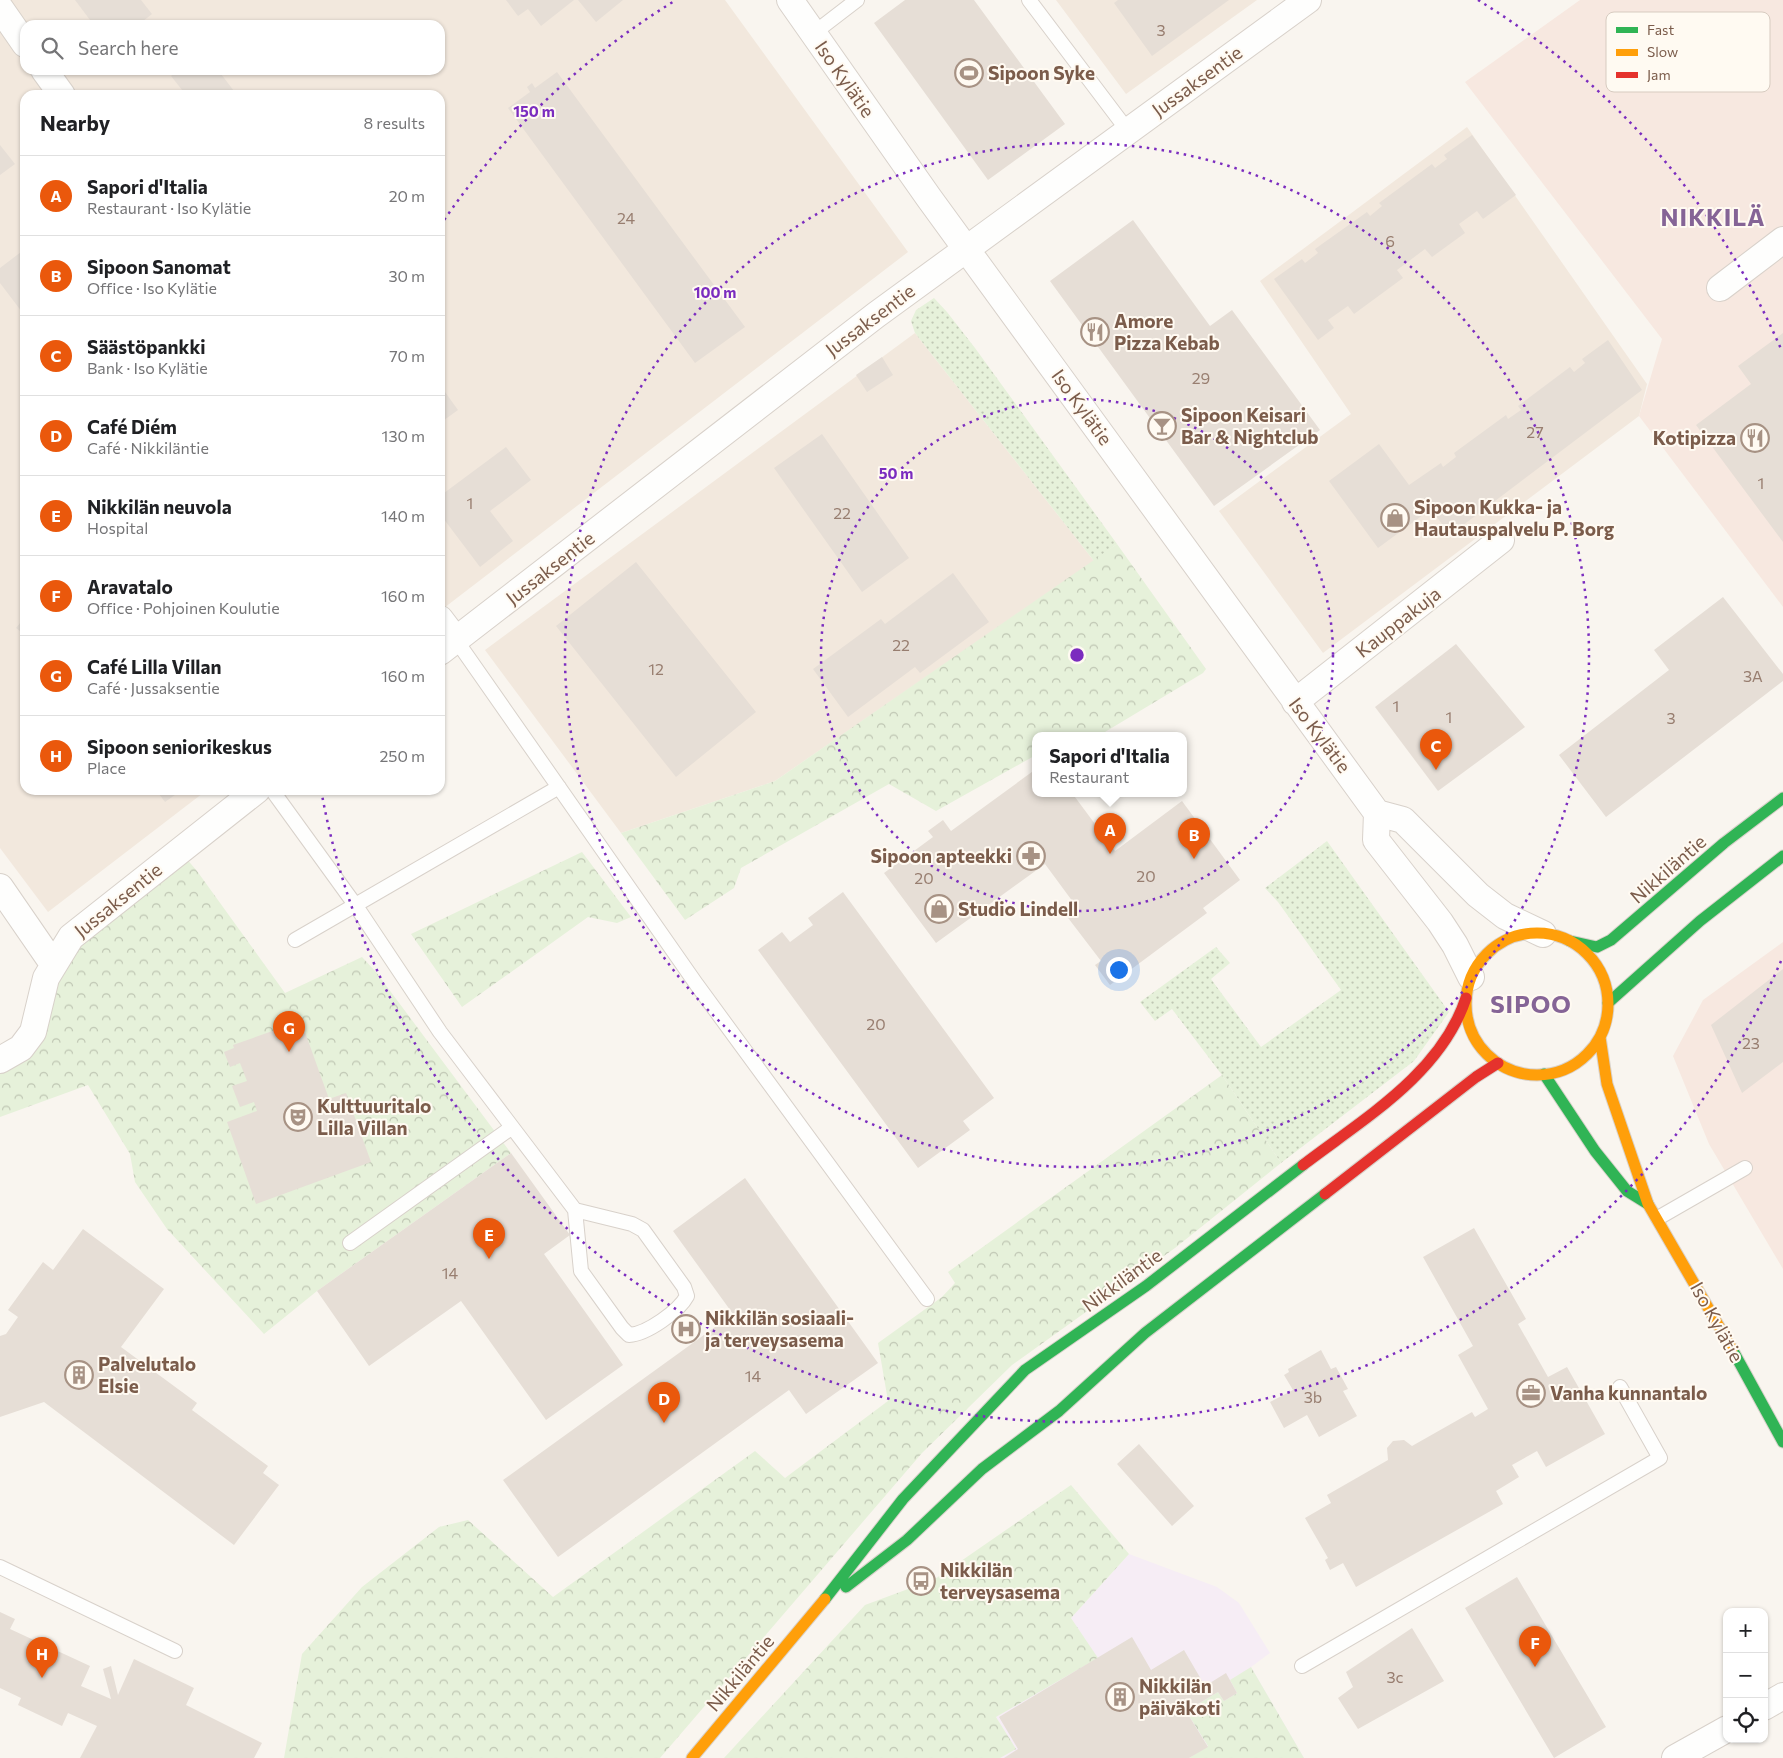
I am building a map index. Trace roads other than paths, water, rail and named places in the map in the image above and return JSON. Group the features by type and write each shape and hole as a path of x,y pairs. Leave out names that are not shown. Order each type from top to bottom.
{"street":[{"name":"Iso Kylätie","path":"790,0 966,248 1377,812"},
{"name":"Jussaksentie","path":"448,646 876,315 1308,0"},
{"path":"0,8 20,37"},
{"path":"48,75 58,90"},
{"path":"1720,288 1783,240"},
{"name":"Kauppakuja","path":"1295,702 1501,540"},
{"name":"Jussaksentie","path":"0,1060 21,1048 33,1032 46,978 70,937 250,795"},
{"name":"Nikkiläntie","path":"1570,941 1597,947 1611,940 1724,842 1783,798"},
{"path":"1469,988 1450,937 1376,840 1377,812 1403,820 1478,895 1505,916 1543,934 1570,941 1587,954 1602,976 1608,1003 1600,1037 1582,1058 1570,1066 1544,1074 1524,1074 1498,1063 1478,1044 1467,1018 1469,988 1477,965 1497,945 1522,934 1543,934"},
{"path":"1608,1003 1700,920 1783,856"},
{"path":"0,887 53,964"},
{"name":"Nikkiläntie","path":"692,1758 816,1611 903,1499 1025,1370 1146,1286 1383,1104 1416,1075 1455,1027 1469,988"},
{"name":"Iso Kylätie","path":"1600,1037 1607,1084 1648,1204 1658,1218 1783,1442"},
{"name":"Nikkiläntie","path":"816,1611 907,1540 982,1469 1058,1411 1145,1333 1476,1077 1498,1063"},
{"name":"Iso Kylätie","path":"1544,1074 1606,1164 1627,1191 1648,1204"},
{"path":"1768,1705 1783,1696"},
{"path":"1676,1758 1723,1730"}],"lane":[{"path":"814,33 857,0"},
{"path":"1029,0 1128,131"},
{"path":"448,646 560,787 697,985 928,1299"},
{"path":"295,940 560,787"},
{"path":"276,795 356,906 440,1032 575,1210 581,1271 622,1328 629,1335 640,1334 682,1306 687,1296 684,1287 643,1230 632,1224 575,1210"},
{"path":"350,1243 511,1128"},
{"path":"1658,1218 1745,1168"},
{"path":"1302,1666 1660,1458 1620,1387"},
{"path":"0,1567 175,1651"}],"place":[{"name":"Sipoon Syke","path":"969,73"},
{"name":"Amore Pizza Kebab","path":"1095,332"},
{"name":"Sipoon Keisari Bar & Nightclub","path":"1162,426"},
{"name":"Kotipizza","path":"1755,438"},
{"name":"Sipoon Kukka- ja Hautauspalvelu P. Borg","path":"1395,518"},
{"name":"Säästöpankki","path":"1436,770"},
{"name":"Sapori d'Italia","path":"1110,854"},
{"name":"Sipoon apteekki","path":"1031,856"},
{"name":"Sipoon Sanomat","path":"1194,859"},
{"name":"Studio Lindell","path":"939,909"},
{"name":"Café Lilla Villan","path":"289,1052"},
{"name":"Kulttuuritalo Lilla Villan","path":"298,1117"},
{"name":"Nikkilän neuvola","path":"489,1259"},
{"name":"Nikkilän sosiaali- ja terveysasema","path":"686,1329"},
{"name":"Palvelutalo Elsie","path":"79,1375"},
{"name":"Vanha kunnantalo","path":"1531,1393"},
{"name":"Café Diém","path":"664,1423"},
{"name":"Nikkilän terveysasema","path":"921,1581"},
{"name":"Aravatalo","path":"1535,1667"},
{"name":"Sipoon seniorikeskus","path":"42,1678"},
{"name":"Nikkilän päiväkoti","path":"1120,1697"}],"district":[{"name":"NIKKILÄ","path":"1713,218"},
{"name":"SIPOO","path":"1531,1005"}]}
